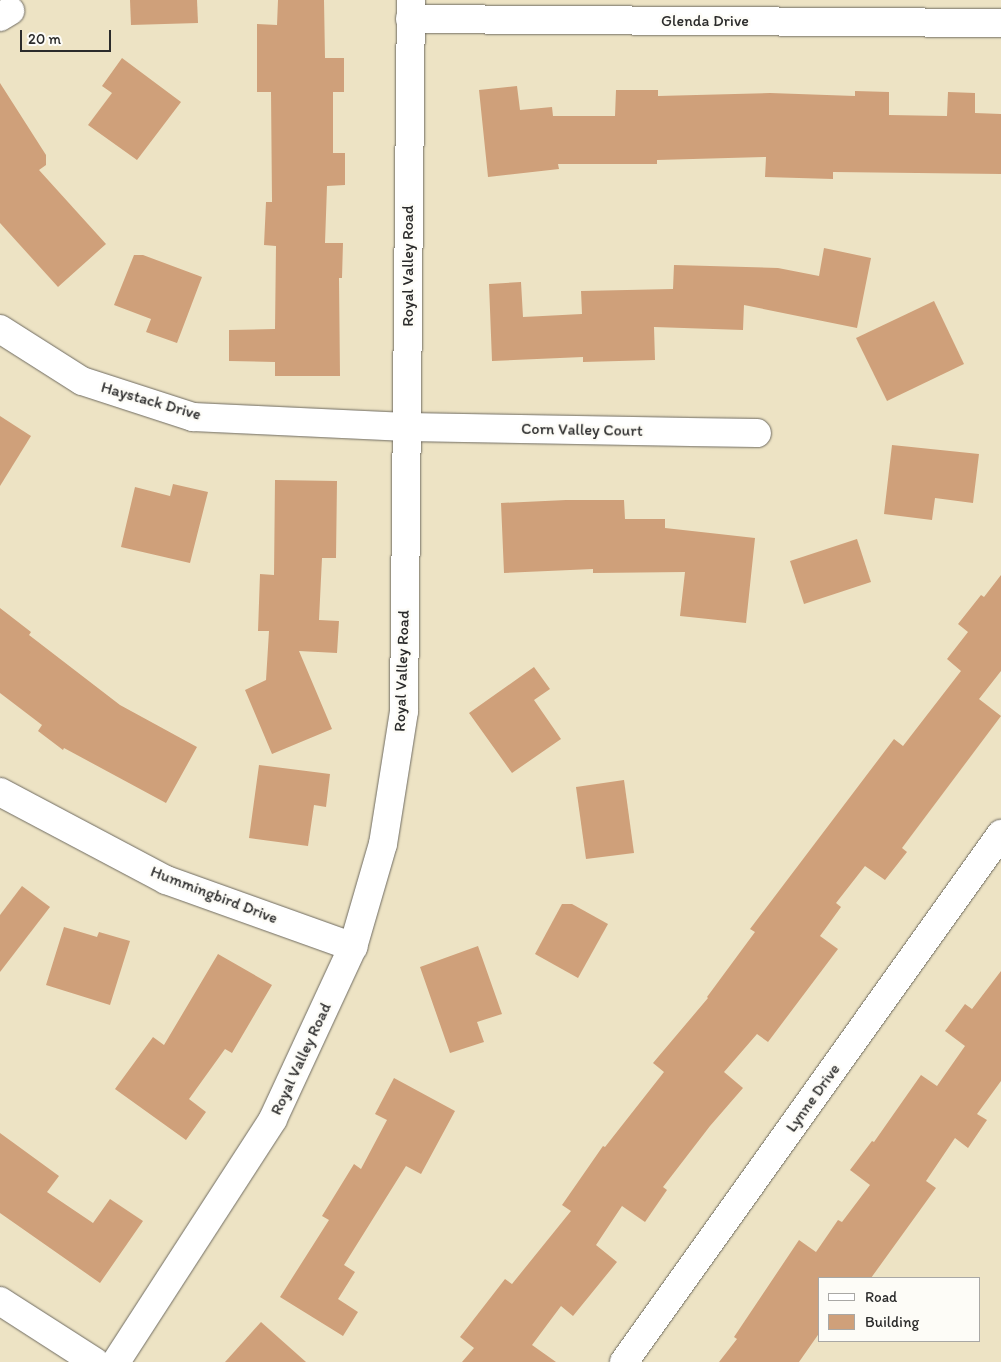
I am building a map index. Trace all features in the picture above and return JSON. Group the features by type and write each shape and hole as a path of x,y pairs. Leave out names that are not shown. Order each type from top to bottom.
{"street":[{"name":"Glenda Drive","path":"410,9 1001,23"},
{"name":"Royal Valley Road","path":"116,1362 273,1119 353,947 383,844 404,711 410,9"},
{"name":"Haystack Drive","path":"0,329 82,381 192,417 407,427"},
{"name":"Corn Valley Court","path":"407,427 756,433"},
{"name":"Hummingbird Drive","path":"0,792 166,880 353,947"},
{"name":"Lynne Drive","path":"624,1362 1001,834"},
{"path":"0,1301 95,1362"}],"building":[{"path":"130,0 197,0 198,23 131,25"},
{"path":"278,0 324,0 325,58 344,58 344,92 333,92 333,153 345,153 345,185 327,186 325,243 343,243 342,278 339,278 340,376 275,376 275,362 229,361 229,330 275,329 276,246 264,245 266,202 272,202 271,92 257,92 257,24 277,25"},
{"path":"122,58 181,102 137,160 88,125 112,93 102,86"},
{"path":"0,83 46,155 46,165 39,170 106,244 58,287 0,223"},
{"path":"517,86 520,110 552,107 553,116 615,116 616,90 658,90 658,96 770,93 855,96 855,91 889,92 889,115 947,116 948,92 975,93 975,113 1001,114 1001,174 833,172 833,179 765,177 766,157 657,160 657,164 558,164 559,169 488,177 479,90"},
{"path":"824,248 871,258 857,328 744,305 743,330 654,327 655,360 583,362 583,357 492,361 489,284 521,282 523,317 582,314 581,291 673,289 674,265 778,268 819,276"},
{"path":"134,255 143,255 202,277 177,343 146,332 151,319 114,305"},
{"path":"934,301 964,364 887,401 856,338"},
{"path":"0,416 31,436 0,486"},
{"path":"892,445 979,454 973,503 935,498 932,520 884,514"},
{"path":"275,480 337,481 336,558 322,558 319,620 339,621 337,653 299,651 332,729 272,754 245,690 266,680 269,631 258,631 260,574 274,575"},
{"path":"173,484 208,492 190,563 121,547 135,487 170,496"},
{"path":"624,500 625,519 665,519 665,528 755,538 746,623 680,616 685,572 593,573 593,569 504,573 501,503"},
{"path":"857,539 871,582 804,604 790,561"},
{"path":"1001,575 1001,671 979,699 1001,716 902,848 907,852 885,880 865,866 836,903 841,907 820,936 838,949 768,1042 757,1034 724,1072 743,1088 710,1126 663,1187 667,1190 645,1222 622,1206 596,1245 617,1262 573,1316 561,1306 532,1345 556,1362 462,1362 474,1348 460,1337 505,1279 512,1284 571,1211 562,1205 603,1146 605,1147 664,1072 653,1063 708,998 755,932 750,929 894,739 903,746 961,671 947,659 968,632 958,624 981,595 984,597"},
{"path":"0,608 31,632 29,635 120,705 197,747 166,803 64,748 63,750 38,731 42,725 0,693"},
{"path":"534,667 550,689 534,700 561,739 512,773 469,713"},
{"path":"259,765 330,774 326,807 314,805 308,846 249,838"},
{"path":"624,780 634,853 586,859 576,787"},
{"path":"22,886 50,907 0,972 0,915"},
{"path":"562,904 572,904 608,924 578,978 535,954"},
{"path":"64,927 97,937 99,932 130,941 110,1005 46,985"},
{"path":"478,946 502,1014 477,1022 484,1042 450,1053 420,967"},
{"path":"218,954 272,985 232,1053 225,1049 189,1099 206,1112 186,1140 115,1089 153,1037 164,1045"},
{"path":"1001,971 1001,1081 977,1114 987,1120 968,1148 955,1138 926,1181 936,1188 872,1277 818,1277 818,1335 799,1362 719,1362 737,1339 734,1337 799,1240 816,1252 838,1220 842,1222 870,1185 850,1170 872,1141 874,1142 921,1075 937,1086 965,1046 945,1031 965,1004 972,1009"},
{"path":"394,1078 455,1111 421,1174 406,1166 344,1265 355,1272 338,1299 358,1312 343,1336 280,1297 329,1220 322,1216 354,1164 361,1169 387,1120 375,1114"},
{"path":"0,1133 59,1176 47,1192 93,1223 110,1199 143,1221 100,1283 0,1213"},
{"path":"261,1322 306,1362 225,1362"}]}
